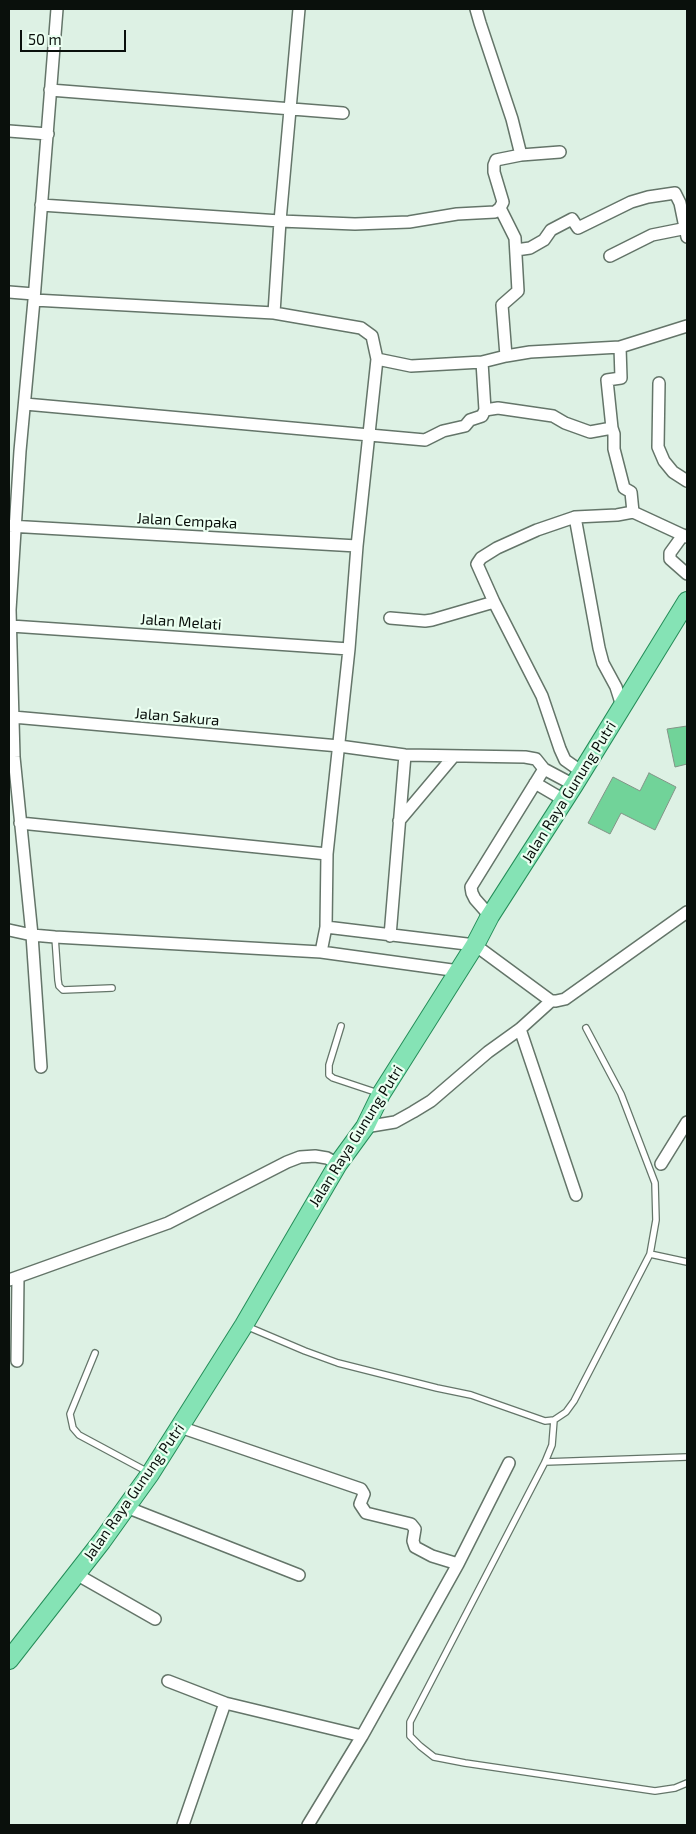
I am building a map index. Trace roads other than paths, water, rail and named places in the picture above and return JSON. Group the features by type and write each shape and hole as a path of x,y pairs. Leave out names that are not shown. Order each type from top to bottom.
{"main road":[{"name":"Jalan Raya Gunung Putri","path":"9,1660 18,1644 76,1574 150,1474 244,1325 338,1164 365,1127 381,1094 475,945 490,916 687,601"}],"street":[{"path":"40,1067 32,935 11,757 13,717 12,626 9,610 14,450 25,404 58,9"},
{"path":"274,313 280,221 299,9"},
{"path":"476,9 512,119 521,155"},
{"path":"50,90 343,113"},
{"path":"9,131 48,134"},
{"path":"41,205 280,221 409,222 457,214 495,212 503,202 494,172 496,160 521,155 560,152"},
{"path":"516,250 530,248 544,240 551,230 572,219 578,228 631,202 675,193 680,203 687,232 652,235 610,256"},
{"path":"500,208 515,238 518,291 502,305 506,356"},
{"path":"9,292 34,297 274,313 361,328 372,336 377,359 327,854 326,927 321,952"},
{"path":"377,359 411,366 482,362 530,352 620,347 687,326"},
{"path":"620,347 621,378 607,380 614,434 614,449 624,488 631,492 632,512"},
{"path":"25,404 425,440 443,431 465,426 470,420 482,416 486,410 482,362"},
{"path":"659,383 658,447 664,461 673,472 687,481"},
{"path":"486,410 498,408 553,416 564,424 590,432 612,428"},
{"path":"535,783 573,786 542,696 477,566 479,560 497,548 575,517 617,515 632,512 685,536 670,554 670,559 687,574"},
{"path":"575,517 599,648 603,664 616,687 622,706"},
{"name":"Jalan Cempaka","path":"12,526 357,546"},
{"path":"390,618 432,620 494,602"},
{"name":"Jalan Melati","path":"12,626 349,649"},
{"name":"Jalan Sakura","path":"13,717 339,746 405,755 525,757 536,759 544,769 573,786"},
{"path":"390,936 405,755"},
{"path":"399,821 453,757"},
{"path":"490,916 475,899 472,887 544,769"},
{"path":"20,823 327,854"},
{"path":"326,927 475,945 551,1001 559,1001 565,999 687,912"},
{"path":"9,930 55,937 321,952 459,971"},
{"path":"365,1127 395,1122 413,1112 520,1029 551,1001"},
{"path":"520,1029 576,1195"},
{"path":"661,1164 687,1122"},
{"path":"17,1360 13,1278 168,1224 300,1157 315,1156 327,1158 338,1164"},
{"path":"180,1427 361,1489 364,1494 360,1504 366,1513 411,1524 415,1529 413,1541 415,1547 432,1556 458,1564"},
{"path":"308,1825 362,1736 458,1564 510,1463"},
{"path":"126,1507 299,1575"},
{"path":"76,1574 155,1619"},
{"path":"168,1681 225,1703 362,1736"},
{"path":"183,1825 225,1703"}],"lane":[{"path":"55,937 59,986 64,990 112,988"},
{"path":"341,1026 328,1065 329,1075 381,1094"},
{"path":"244,1325 338,1363 471,1395 545,1421 554,1420 566,1412 574,1401 650,1254 656,1220 655,1182 621,1094 586,1028"},
{"path":"650,1254 687,1262"},
{"path":"95,1353 70,1414 73,1428 79,1435 150,1474"},
{"path":"554,1420 552,1445 545,1462 410,1722 410,1736 434,1757 465,1763 655,1790 675,1788 687,1783"},
{"path":"545,1462 687,1457"}]}
